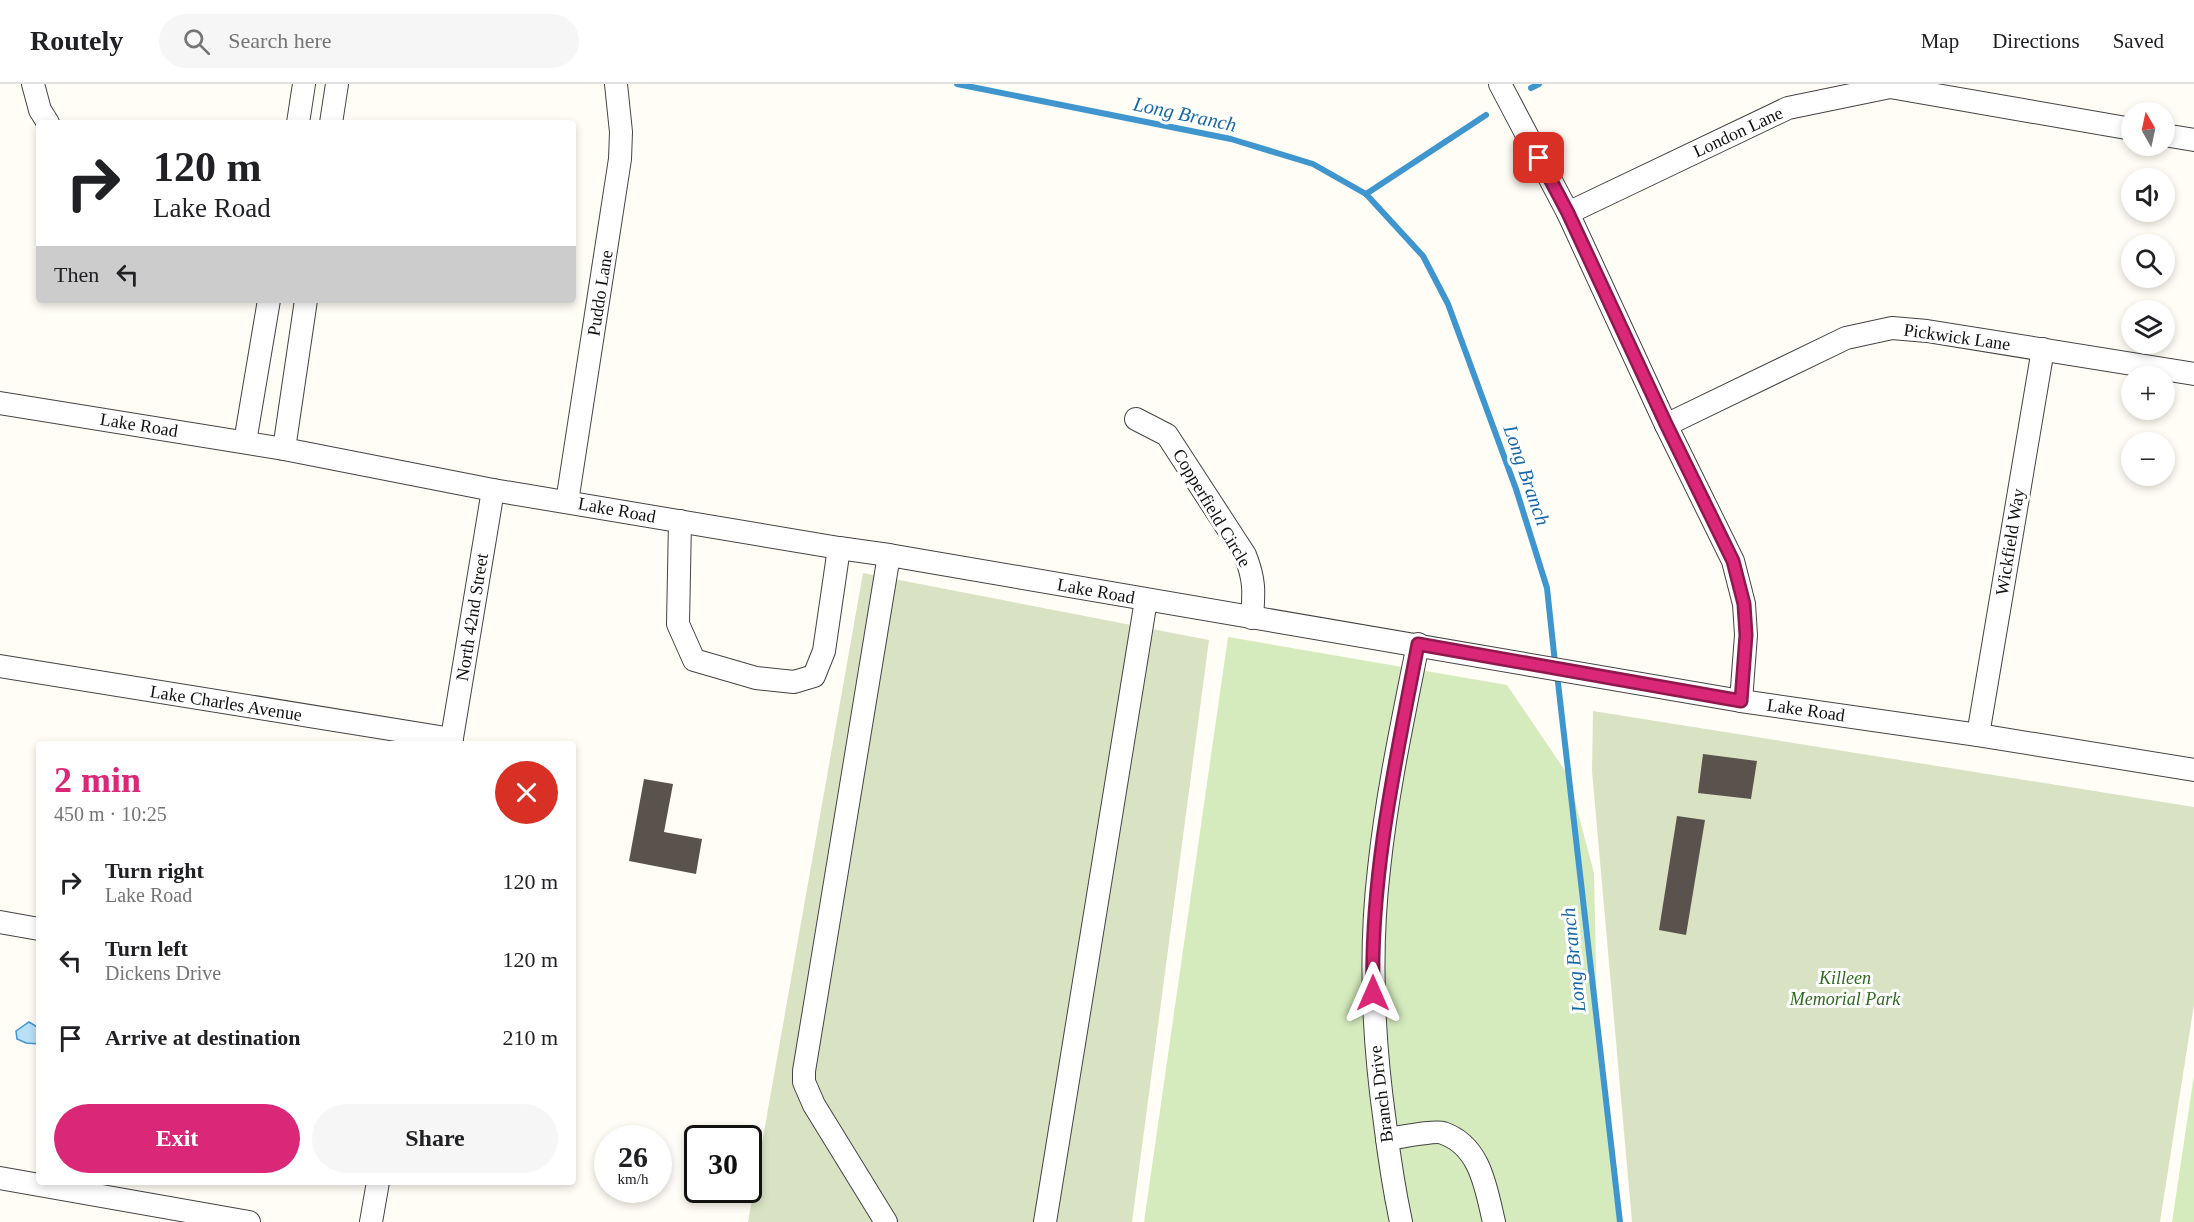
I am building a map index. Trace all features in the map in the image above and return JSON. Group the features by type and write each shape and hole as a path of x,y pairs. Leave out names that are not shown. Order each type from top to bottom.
{"street":[{"path":"33,84 40,110 46,120"},
{"path":"298,120 304,84"},
{"path":"331,120 337,84"},
{"name":"Puddo Lane","path":"567,502 620,159 621,132 616,84"},
{"path":"1500,84 1568,213 1666,424 1733,561 1744,604 1746,635 1741,701"},
{"name":"London Lane","path":"1568,213 1788,108 1890,87 2121,127"},
{"path":"2175,137 2194,140"},
{"path":"245,442 268,303"},
{"path":"284,449 306,303"},
{"name":"Pickwick Lane","path":"1666,424 1846,338 1892,328 1927,331 2194,374"},
{"name":"Wickfield Way","path":"1978,735 2043,349"},
{"name":"Lake Road","path":"0,403 245,442 493,490 1418,644 1741,701 1978,735 2194,770"},
{"name":"Copperfield Circle","path":"1136,419 1167,435 1245,555 1252,573 1254,589 1251,618"},
{"name":"North 42nd Street","path":"452,741 493,490"},
{"path":"680,521 678,624 686,646 694,660 756,678 794,682 814,676 824,651 839,548"},
{"path":"886,1222 814,1105 804,1082 804,1071 888,555"},
{"path":"1045,1222 1146,600"},
{"name":"Branch Drive","path":"1401,1222 1387,1139 1374,1031 1374,921 1385,818 1418,644"},
{"name":"Lake Charles Avenue","path":"0,666 446,741"},
{"path":"0,922 36,928"},
{"path":"1387,1139 1441,1132 1466,1147 1482,1172 1494,1222"},
{"path":"0,1178 36,1184"},
{"path":"40,1185 249,1222"},
{"path":"371,1222 377,1185"}],"green space":[{"path":"863,573 1209,640 1132,1222 748,1222 751,1203 762,1203 762,1143"},
{"path":"1228,637 1507,685 1568,775 1594,873 1597,1013 1621,1222 1144,1222"},
{"name":"Killeen Memorial Park","path":"1593,711 2194,807 2194,1004 2160,1222 1632,1222 1592,771"},
{"path":"2194,1075 2194,1222 2172,1222"}],"water":[{"path":"29,1022 36,1026 36,1044 17,1039 16,1031"}],"building":[{"path":"1703,754 1757,761 1751,799 1698,793"},
{"path":"644,779 673,784 664,832 702,839 696,874 629,861"},
{"path":"1677,816 1705,820 1686,935 1659,930"}],"waterway":[{"name":"Long Branch","path":"957,84 1231,139 1313,164 1366,194 1423,256 1448,304 1516,489 1547,588 1555,663"},
{"path":"1531,88 1539,84"},
{"path":"1366,194 1486,115"},
{"name":"Long Branch","path":"1557,674 1620,1222"}],"route":[{"path":"1373,993 1374,921 1378,869 1385,818 1418,644 1549,669 1741,701 1746,635 1744,604 1733,561 1666,424 1568,213 1539,158"}]}
